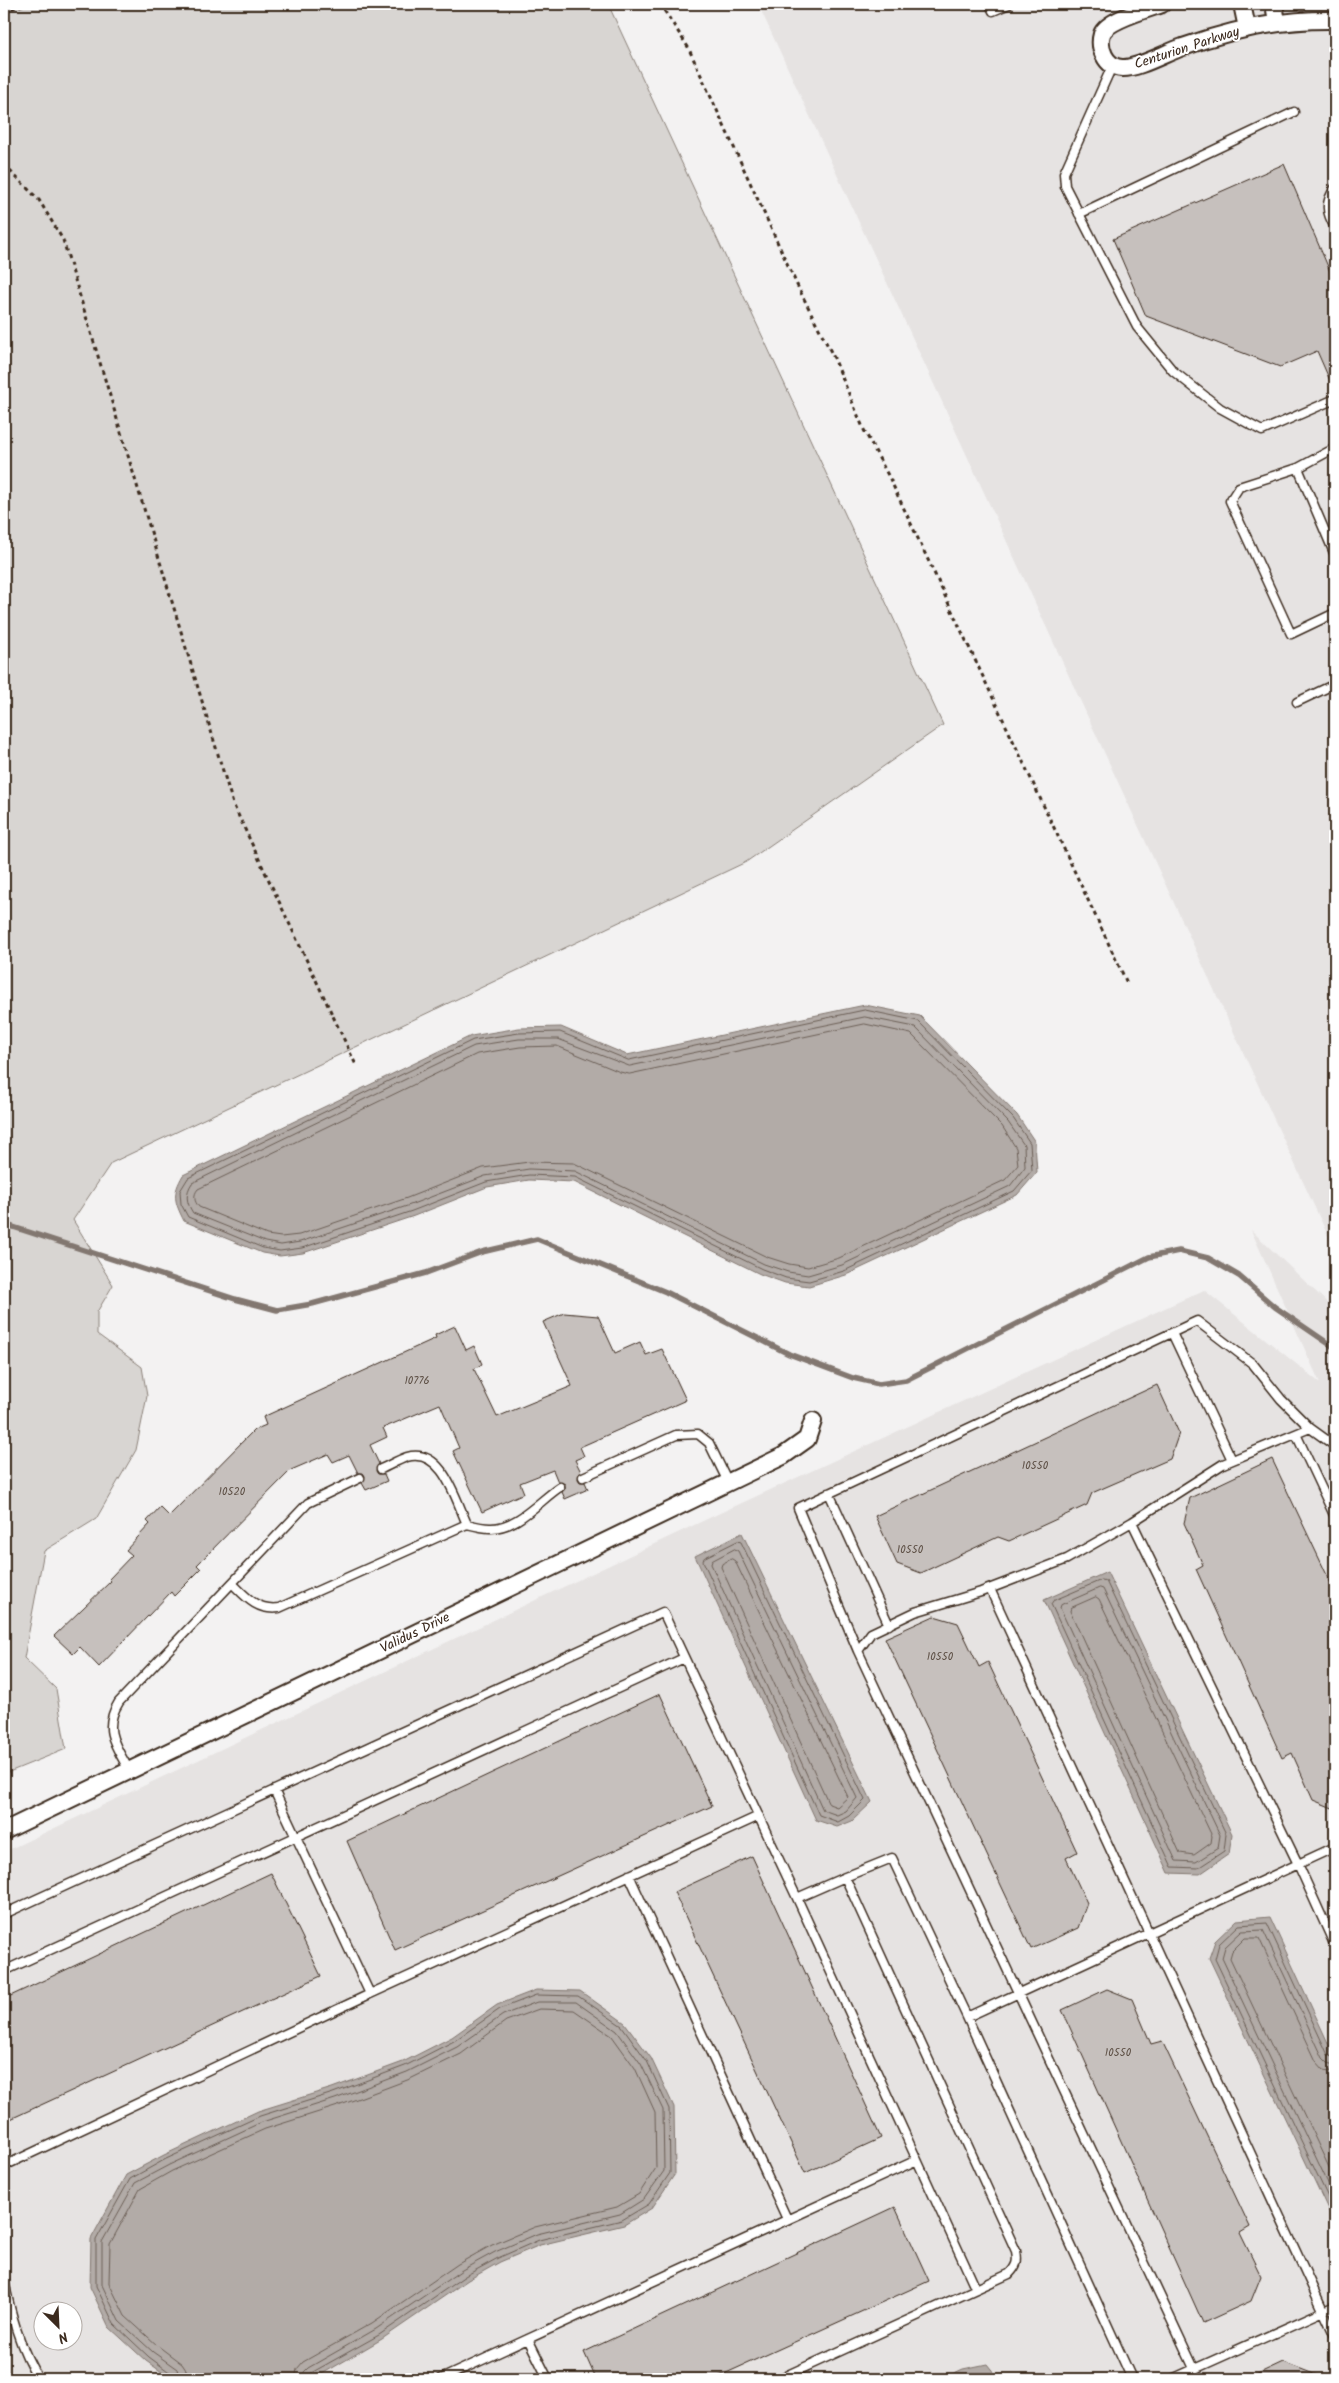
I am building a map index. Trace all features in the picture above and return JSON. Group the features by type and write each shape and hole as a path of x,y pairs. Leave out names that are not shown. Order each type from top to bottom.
{"street":[{"path":"1112,64 1102,54 1100,42 1103,30 1112,23 1162,4"},
{"path":"1242,4 1247,28"},
{"path":"1274,4 1278,22"},
{"name":"Centurion Parkway","path":"1112,64 1121,68 1134,66 1183,46 1247,28 1278,22 1335,20"},
{"name":"Validus Drive","path":"4,1831 783,1456 807,1439 813,1421"}],"lane":[{"path":"990,4 993,11 1009,4"},
{"path":"1112,64 1064,173 1065,186 1137,326 1173,372 1220,408 1262,432 1335,399"},
{"path":"1079,214 1294,112"},
{"path":"1335,188 1328,198 1328,215 1335,227"},
{"path":"1335,448 1298,468 1239,487 1230,501 1291,634 1335,613"},
{"path":"1298,468 1335,554"},
{"path":"1297,702 1335,684"},
{"path":"1199,2379 858,1651 798,1508 1197,1321 1253,1364 1281,1399 1310,1428 1335,1446"},
{"path":"1172,1333 1232,1460"},
{"path":"858,1651 871,1633 889,1624 915,1612 990,1588 1067,1559 1132,1522 1232,1460 1310,1428"},
{"path":"583,1477 676,1435 698,1434 709,1443 728,1482"},
{"path":"1296,1434 1335,1518"},
{"path":"381,1469 409,1457 435,1462 443,1471 467,1524"},
{"path":"129,1770 112,1733 110,1724 113,1712 119,1702 308,1503 360,1478"},
{"path":"232,1583 254,1604 270,1609 279,1608 467,1524 492,1528 512,1522 534,1508 560,1487"},
{"path":"829,1493 889,1624"},
{"path":"1132,1522 1298,1864 1335,1946"},
{"path":"990,1588 1335,2336"},
{"path":"4,1914 663,1612 797,1898 976,2289"},
{"path":"4,1971 684,1658"},
{"path":"274,1790 370,1994"},
{"path":"4,2166 370,1994 758,1816"},
{"path":"967,2017 1335,1847"},
{"path":"797,1898 892,1858 967,2017 1132,2379"},
{"path":"629,1876 787,2219"},
{"path":"779,2379 1009,2274 1016,2267 1018,2260 1016,2251 845,1877"},
{"path":"441,2379 918,2160"},
{"path":"4,2278 8,2302 17,2330 39,2379"},
{"path":"1172,2379 1335,2306"},
{"path":"528,2339 548,2379"}],"path":[{"path":"4,11 26,4"},
{"path":"660,4 688,47 798,285 834,358 864,430 890,479 1127,984"},
{"path":"4,165 39,200 63,240 233,804 356,1066"}],"shaded area":[{"path":"4,4 608,4 943,725 746,862 111,1163 73,1220 113,1285 97,1312 97,1334 142,1367 147,1396 136,1450 96,1519 44,1551 24,1658 56,1689 66,1749 4,1774"},
{"path":"758,4 1335,4 1335,1251"},
{"path":"1251,1230 1335,1310 1335,2379 4,2379 4,1852 707,1519 1204,1290 1320,1383"}],"water":[{"path":"865,1005 920,1016 1017,1115 1035,1142 1037,1172 1017,1195 846,1275 809,1286 785,1283 760,1274 574,1182 529,1180 487,1187 414,1216 303,1253 280,1256 262,1253 184,1221 176,1203 177,1187 183,1175 471,1036 519,1028 561,1027 627,1055"},
{"path":"742,1533 872,1802 852,1821 837,1827 816,1820 695,1556"},
{"path":"1107,1572 1232,1834 1229,1854 1200,1874 1169,1873 1044,1600"},
{"path":"1270,1917 1335,2058 1335,2224 1209,1958 1215,1941 1237,1920"},
{"path":"536,1990 580,1991 625,2023 651,2058 674,2107 675,2174 652,2208 624,2225 540,2245 500,2262 468,2280 382,2339 322,2374 308,2379 172,2379 146,2361 109,2327 90,2287 91,2239 126,2175 258,2111 332,2088 403,2062 452,2037 497,2005"},
{"path":"987,2364 999,2379 941,2379 963,2369"}],"building":[{"path":"1284,164 1335,283 1335,392 1317,351 1280,367 1146,316 1113,239"},
{"path":"564,1313 598,1316 615,1353 640,1342 646,1355 662,1349 686,1400 580,1447 584,1456 575,1460 581,1472 578,1479 580,1482 585,1482 588,1489 565,1499 562,1492 565,1489 565,1484 558,1482 553,1470 520,1483 524,1493 482,1512 453,1451 459,1448 440,1404 383,1428 387,1437 370,1445 379,1464 376,1471 378,1474 384,1474 387,1481 366,1490 362,1483 365,1476 363,1473 358,1473 349,1455 333,1462 328,1454 291,1470 197,1565 201,1569 174,1596 171,1592 99,1667 80,1647 73,1654 54,1636 111,1581 109,1579 132,1555 126,1550 150,1524 147,1521 160,1507 169,1516 254,1430 266,1425 263,1417 436,1338 435,1335 455,1326 466,1350 474,1346 482,1364 474,1369 497,1417 572,1386 543,1322"},
{"path":"1157,1385 1179,1433 1170,1459 1092,1493 1087,1505 1009,1541 998,1537 921,1573 897,1564 875,1516"},
{"path":"1272,1459 1335,1592 1335,1809 1313,1800 1292,1753 1282,1758 1196,1569 1203,1565 1184,1523 1190,1498"},
{"path":"934,1616 958,1623 979,1667 988,1662 1077,1852 1066,1858 1087,1903 1078,1928 1031,1949 885,1638"},
{"path":"660,1694 712,1806 395,1950 347,1841"},
{"path":"752,1856 881,2138 805,2173 674,1892"},
{"path":"271,1873 321,1976 4,2122 4,1999"},
{"path":"1107,1989 1132,1999 1151,2044 1162,2041 1250,2227 1240,2233 1261,2276 1251,2301 1203,2323 1062,2010"},
{"path":"895,2207 929,2281 713,2379 596,2379 584,2352"},
{"path":"1283,2362 1324,2378 1324,2379 1247,2379"}],"waterway":[{"path":"4,1224 235,1299 277,1310 312,1304 426,1273 482,1252 537,1239 666,1292 789,1354 853,1378 879,1384 906,1380 1149,1257 1179,1251 1208,1258 1239,1276 1275,1307 1335,1348"}]}
